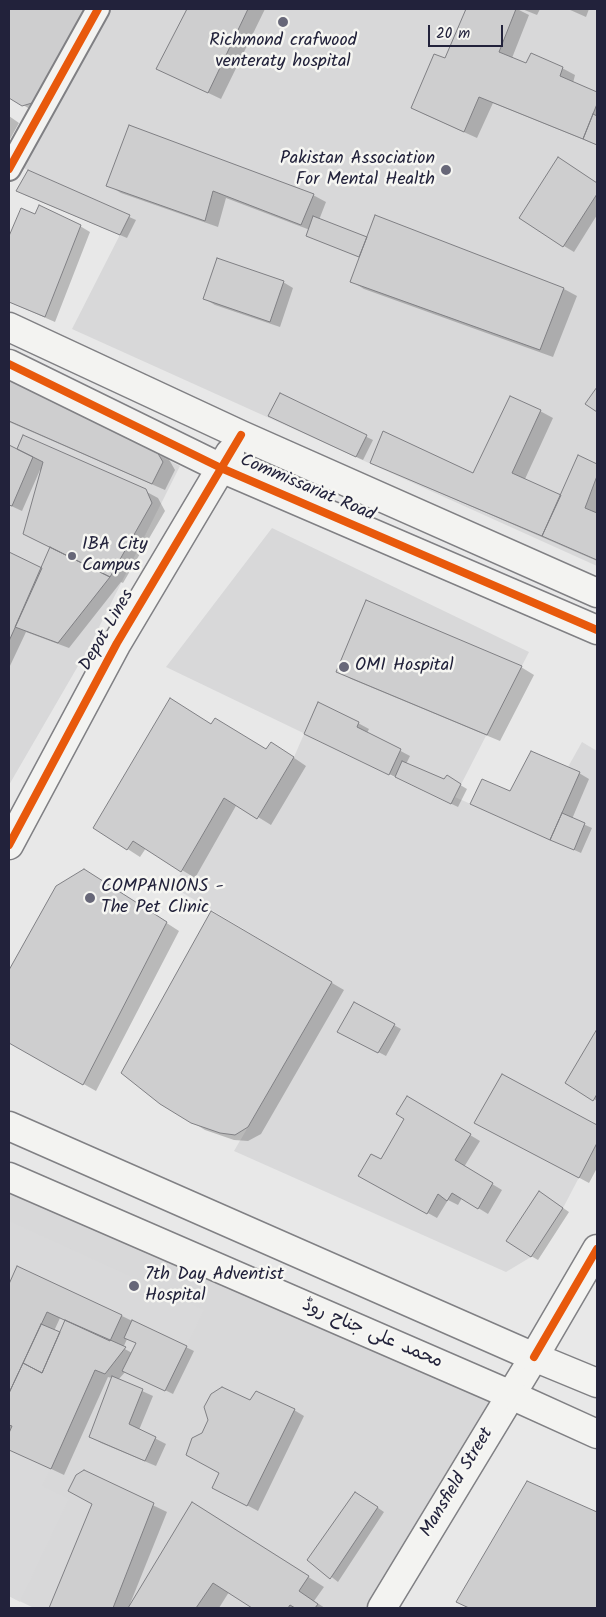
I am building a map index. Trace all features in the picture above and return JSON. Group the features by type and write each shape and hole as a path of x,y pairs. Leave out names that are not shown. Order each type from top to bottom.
{"main road":[{"name":"Commissariat Road","path":"9,327 240,436 597,593"},
{"name":"Commissariat Road","path":"9,364 221,468 597,630"},
{"name":"Depot Lines","path":"9,846 117,643 240,436"},
{"path":"9,1126 597,1383"},
{"name":"محمد علی جناح روڈ","path":"9,1177 597,1434"},
{"name":"Mansfield Street","path":"382,1608 597,1249"}],"street":[{"path":"9,169 98,9"}],"shaded area":[{"path":"99,9 597,9 597,566 72,329 130,215 12,163"},
{"name":"IBA City Campus","path":"9,380 180,466 89,647 9,785"},
{"name":"OMI Hospital","path":"272,528 529,652 451,804 166,667"},
{"path":"304,734 450,804 455,797 574,850 585,823 562,813 568,767 582,742 597,751 597,1143 563,1208 531,1257 506,1272 234,1151 332,982 173,887 224,798 258,818 294,757"},
{"name":"7th Day Adventist Hospital","path":"9,1177 511,1395 382,1608 34,1608 9,1596"},
{"path":"9,1221 204,1310 187,1346 17,1266 9,1284"},
{"path":"9,1450 51,1469 42,1486 69,1499 20,1602 9,1596"}],"building":[{"path":"9,9 87,9 32,103 22,106 9,98"},
{"path":"187,9 248,9 208,93 156,69"},
{"path":"466,9 516,9 499,52 526,63 531,53 563,67 560,76 597,92 597,104 583,139 479,97 464,132 411,108 434,54 445,58"},
{"path":"593,114 597,116 597,145 583,139"},
{"path":"129,125 314,194 301,225 213,191 205,221 106,186"},
{"path":"558,157 597,183 597,194 563,247 519,218"},
{"path":"28,170 130,215 120,235 16,191"},
{"path":"39,205 81,225 45,317 9,302 9,236 21,208 35,214"},
{"path":"375,215 564,288 540,350 350,282"},
{"path":"313,216 367,237 359,257 306,236"},
{"path":"217,258 284,281 270,322 203,299"},
{"path":"9,379 150,440 163,462 152,484 9,421"},
{"path":"597,387 597,412 585,404"},
{"path":"280,393 367,435 356,457 268,416"},
{"path":"510,396 541,410 512,473 561,495 542,536 370,463 383,431 473,473"},
{"path":"23,435 146,489 152,503 110,577 23,534 43,462 17,449"},
{"path":"9,445 33,457 12,506 9,505"},
{"path":"578,455 597,464 597,476 585,508 597,513 597,560 542,536"},
{"path":"50,547 110,577 58,643 15,627"},
{"path":"9,552 42,568 9,641"},
{"path":"366,600 522,666 487,735 336,672"},
{"path":"170,698 211,724 215,718 266,749 271,742 294,757 257,819 224,798 181,872 133,841 127,850 93,828"},
{"path":"318,702 359,722 357,727 401,749 389,775 304,734"},
{"path":"531,751 580,772 550,840 470,804 482,779 510,791"},
{"path":"402,761 444,779 447,775 461,784 451,804 395,777"},
{"path":"562,813 585,823 574,850 550,840"},
{"path":"84,869 167,922 83,1085 9,1043 9,970 56,886"},
{"path":"211,911 332,982 248,1127 235,1135 220,1133 191,1123 160,1104 121,1073"},
{"path":"354,1002 395,1024 378,1053 337,1032"},
{"path":"597,1029 597,1094 593,1101 565,1083"},
{"path":"502,1074 597,1125 597,1143 579,1178 474,1123"},
{"path":"407,1096 471,1134 455,1160 493,1183 478,1209 452,1193 447,1201 438,1194 427,1214 358,1176 371,1154 381,1159 404,1119 396,1114"},
{"path":"539,1191 563,1208 531,1257 506,1241"},
{"path":"17,1266 122,1315 110,1341 47,1312 9,1393 9,1284"},
{"path":"65,1320 126,1347 105,1374 95,1370 51,1469 9,1450 9,1433 12,1426 9,1425 9,1393 23,1363 42,1373"},
{"path":"132,1320 187,1346 165,1391 122,1371 136,1343 124,1338"},
{"path":"41,1324 60,1332 42,1373 23,1363"},
{"path":"112,1376 143,1389 129,1424 156,1437 145,1461 89,1437"},
{"path":"222,1387 250,1400 256,1391 295,1409 247,1506 212,1488 219,1473 186,1455 192,1438 202,1433 208,1420 204,1407 211,1394"},
{"path":"84,1470 154,1503 113,1608 49,1608 92,1504 68,1491 76,1475"},
{"path":"527,1481 597,1512 597,1608 469,1608 456,1602"},
{"path":"355,1492 378,1507 330,1579 307,1560"},
{"path":"192,1502 309,1576 299,1591 318,1604 315,1608 295,1608 290,1605 288,1608 252,1608 213,1583 196,1608 128,1608"}],"cycle path":[{"path":"9,169 98,9"},
{"path":"9,364 221,468 597,630"},
{"path":"9,845 117,643 241,435"},
{"path":"534,1357 597,1249"}],"place":[{"name":"Richmond crafwood venteraty hospital","path":"283,22"},
{"name":"Pakistan Association For Mental Health","path":"446,170"},
{"name":"IBA City Campus","path":"72,556"},
{"name":"OMI Hospital","path":"344,667"},
{"name":"COMPANIONS - The Pet Clinic","path":"90,898"},
{"name":"7th Day Adventist Hospital","path":"134,1286"}]}
